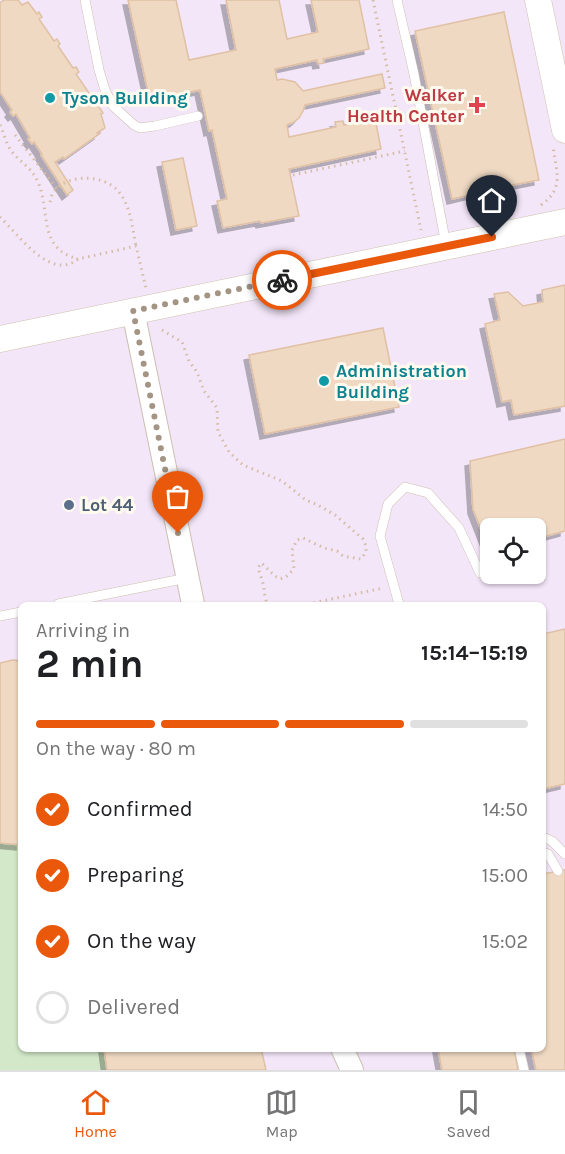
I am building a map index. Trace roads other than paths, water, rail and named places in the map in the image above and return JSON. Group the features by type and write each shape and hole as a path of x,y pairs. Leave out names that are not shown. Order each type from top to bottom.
{"main road":[{"path":"538,0 565,130"},
{"path":"0,339 565,222"}],"street":[{"path":"142,310 193,602"},
{"path":"344,1052 352,1070"}],"lane":[{"path":"85,0 99,70 113,106 140,128 198,116"},
{"path":"397,0 414,74 447,246"},
{"path":"398,602 380,536 388,504 405,487 428,493 436,501 459,528 480,573"},
{"path":"68,602 187,578"},
{"path":"0,616 18,613"},
{"path":"546,838 565,854"},
{"path":"546,854 558,871"},
{"path":"520,1052 524,1070"}],"place":[{"name":"Tyson Building","path":"50,98"},
{"name":"Walker Health Center","path":"477,105"},
{"name":"Administration Building","path":"324,381"},
{"name":"Lot 44","path":"69,505"}]}
